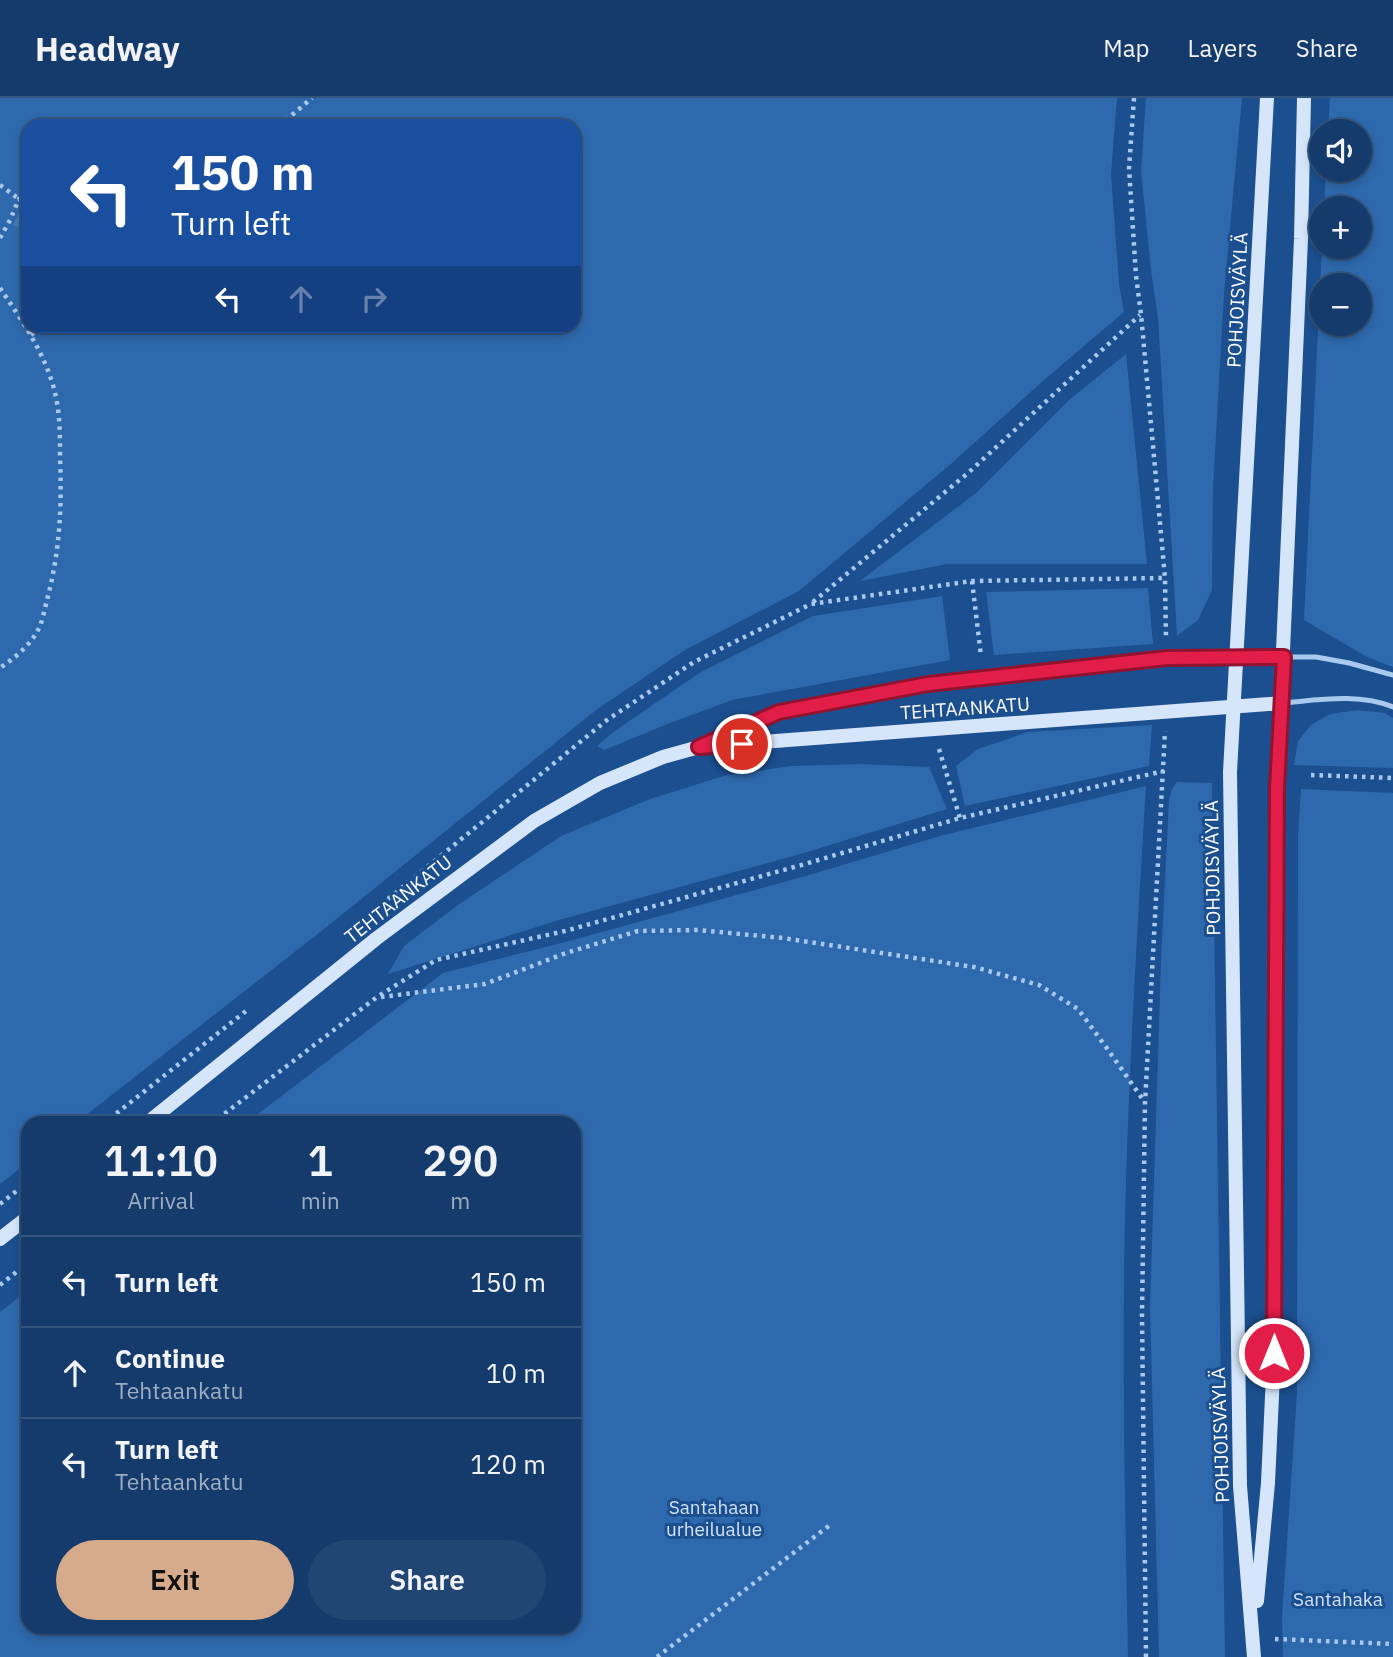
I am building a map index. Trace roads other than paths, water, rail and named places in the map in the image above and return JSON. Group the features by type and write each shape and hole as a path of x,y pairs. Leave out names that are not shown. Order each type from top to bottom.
{"main road":[{"name":"POHJOISVÄYLÄ","path":"1254,1657 1240,1486 1230,772 1268,98"},
{"name":"POHJOISVÄYLÄ","path":"1253,1637 1268,1483 1274,1353 1277,788 1301,239 1304,98"},
{"name":"TEHTAANKATU","path":"156,1116 377,939 534,821 600,783 663,757 699,747 779,712 928,684 1167,658 1284,657"},
{"name":"TEHTAANKATU","path":"699,747 1282,703"},
{"path":"0,1239 21,1222"}],"lane":[{"path":"1284,657 1316,657 1393,675"},
{"path":"1282,703 1346,699 1367,700 1393,707"}],"park label":[{"name":"Santahaan urheilualue","path":"714,1518"},
{"name":"Santahaka","path":"1338,1599"}]}
